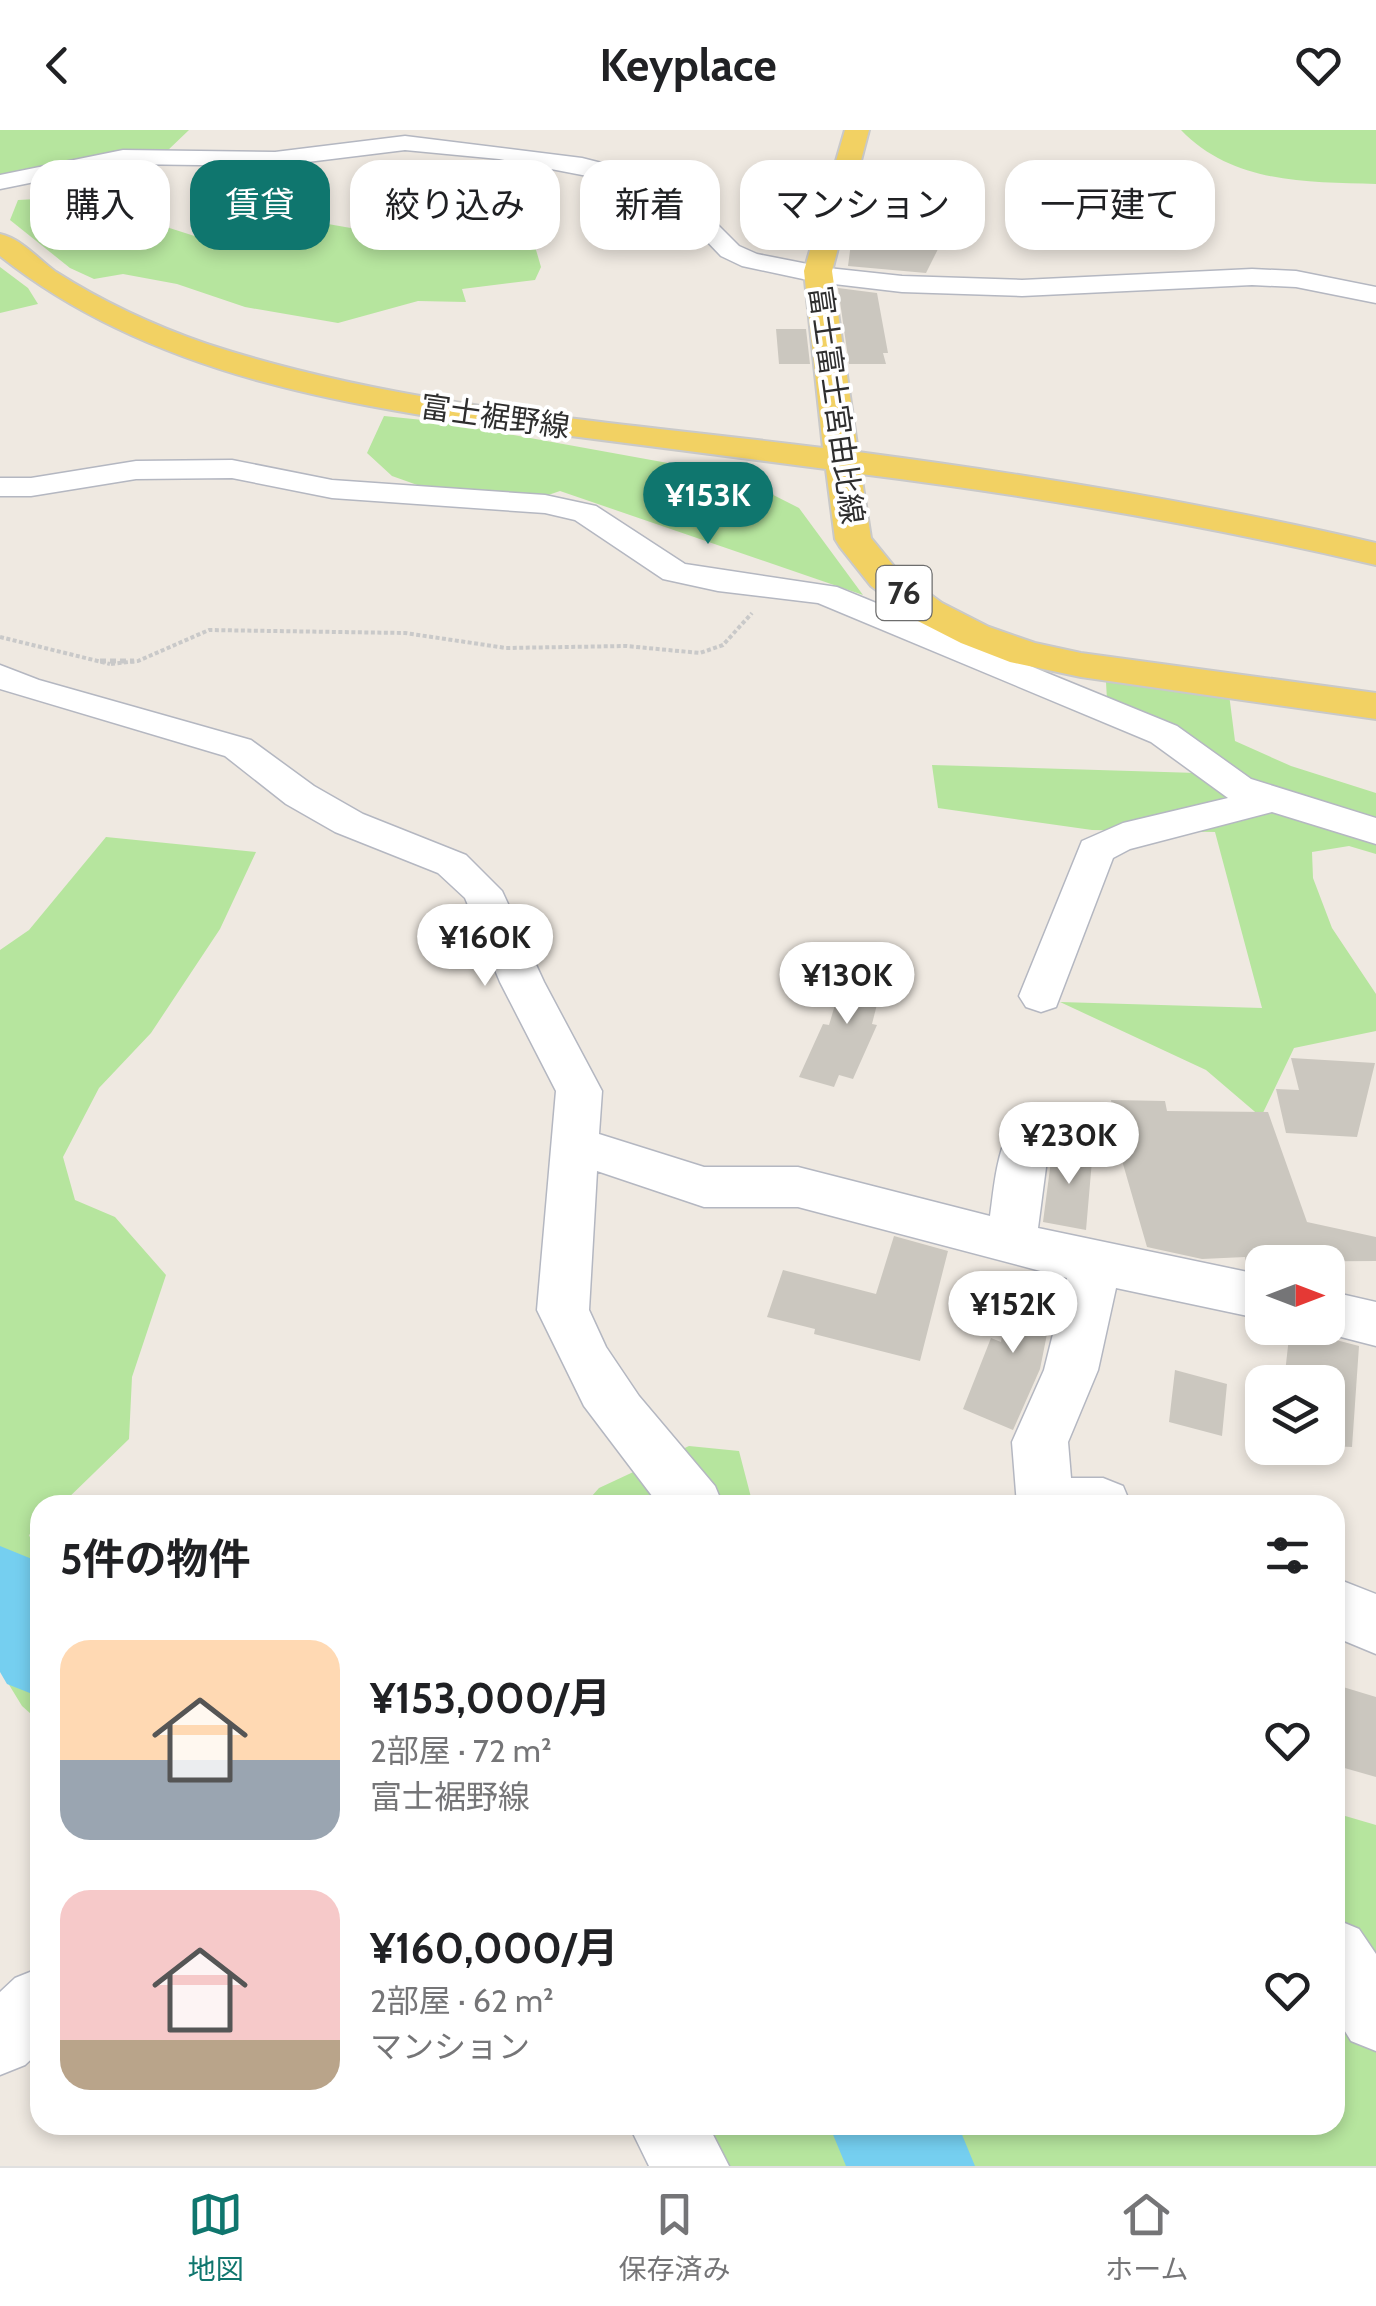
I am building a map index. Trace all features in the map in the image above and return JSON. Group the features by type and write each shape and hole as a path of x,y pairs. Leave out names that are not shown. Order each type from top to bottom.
{"main road":[{"name":"富士富士宮由比線","path":"857,130 818,272 853,538 884,578 928,611 974,635 1024,653 1081,665 1376,706"},
{"name":"富士裾野線","path":"0,242 76,298 135,326 198,351 304,382 411,405 1110,498 1376,554"}],"street":[{"path":"0,182 124,157 275,160 405,143 499,152 595,168 637,180 682,202 730,251 752,261 818,272 902,284 1022,288 1296,279 1376,295"},
{"path":"0,487 30,487 136,470 232,470 332,489 546,504 585,514 675,572 824,594 1164,734 1237,788 1376,831"},
{"path":"0,676 26,688 238,748 300,795 349,824 452,864 482,891 522,982 579,1092 563,1310 572,1336 636,1436 686,1495"},
{"path":"1041,996 1096,850 1119,837 1229,813 1272,799"},
{"path":"1011,1242 1025,1145 1044,1125"},
{"path":"576,1144 704,1188 798,1186 1011,1242 1245,1293"},
{"path":"1044,1495 1040,1442 1070,1370 1096,1262"},
{"path":"1345,1316 1376,1324"},
{"path":"1345,1611 1376,1624"},
{"path":"1345,1968 1376,2016"},
{"path":"0,2040 30,2013"},
{"path":"672,2135 692,2166"}],"path":[{"path":"0,637 110,664 138,662 210,630 406,633 506,648 626,646 700,653 723,645 773,589"}],"green space":[{"path":"0,130 189,130 166,152 117,160 30,160 30,174 0,179"},
{"path":"1181,130 1376,130 1376,184 1298,180 1247,170 1201,148"},
{"path":"30,199 30,236 10,220 18,200"},
{"path":"330,224 350,228 350,250 536,250 541,267 535,280 462,289 466,302 418,301 338,323 245,307 177,284 123,274 94,279 70,268 48,250 170,250 170,228 190,235 190,250 330,250"},
{"path":"0,267 28,288 38,304 0,313"},
{"path":"384,416 442,422 734,475 799,508 863,595 560,491 513,507 392,476 367,453"},
{"path":"1106,682 1229,694 1235,741 1291,766 1376,793 1376,854 1349,846 1312,852 1313,878 1332,928 1376,994 1376,1031 1294,1048 1261,1117 1206,1070 1060,1002 1262,1008 1215,832 1092,830 938,808 932,765 1197,773 1156,738 1108,718"},
{"path":"106,837 256,852 220,929 151,1033 99,1088 63,1157 75,1200 115,1217 166,1275 132,1377 129,1439 71,1495 30,1495 30,1713 0,1670 0,950 29,930"},
{"path":"689,1446 739,1451 750,1495 593,1495 599,1488"},
{"path":"1345,1816 1376,1825 1376,2166 705,2166 676,2135 1345,2135"}],"building":[{"path":"850,250 938,250 926,273 848,266"},
{"path":"838,288 877,293 888,353 883,353 886,364 849,364"},
{"path":"776,329 806,329 810,364 779,364"},
{"path":"848,961 886,969 872,1024 877,1025 853,1079 839,1075 834,1087 799,1077 823,1024 829,1025"},
{"path":"1291,1058 1375,1063 1357,1137 1286,1133 1276,1089 1299,1090"},
{"path":"1111,1100 1165,1101 1167,1111 1268,1112 1307,1222 1376,1237 1376,1261 1345,1261 1345,1245 1245,1245 1245,1257 1202,1259 1147,1247 1123,1164"},
{"path":"1059,1143 1093,1149 1086,1230 1043,1222 1052,1153"},
{"path":"894,1236 948,1251 920,1361 814,1334 815,1329 767,1317 783,1270 876,1294"},
{"path":"1013,1278 1056,1289 1040,1369 1013,1430 963,1409 991,1338 1001,1342"},
{"path":"1345,1342 1359,1346 1352,1447 1345,1447 1345,1365 1286,1365 1288,1345"},
{"path":"1175,1370 1227,1384 1222,1436 1169,1422"},
{"path":"1345,1688 1376,1697 1376,1777 1345,1768"}],"waterway":[{"path":"0,1590 30,1636"},
{"path":"893,2135 919,2166"}]}
